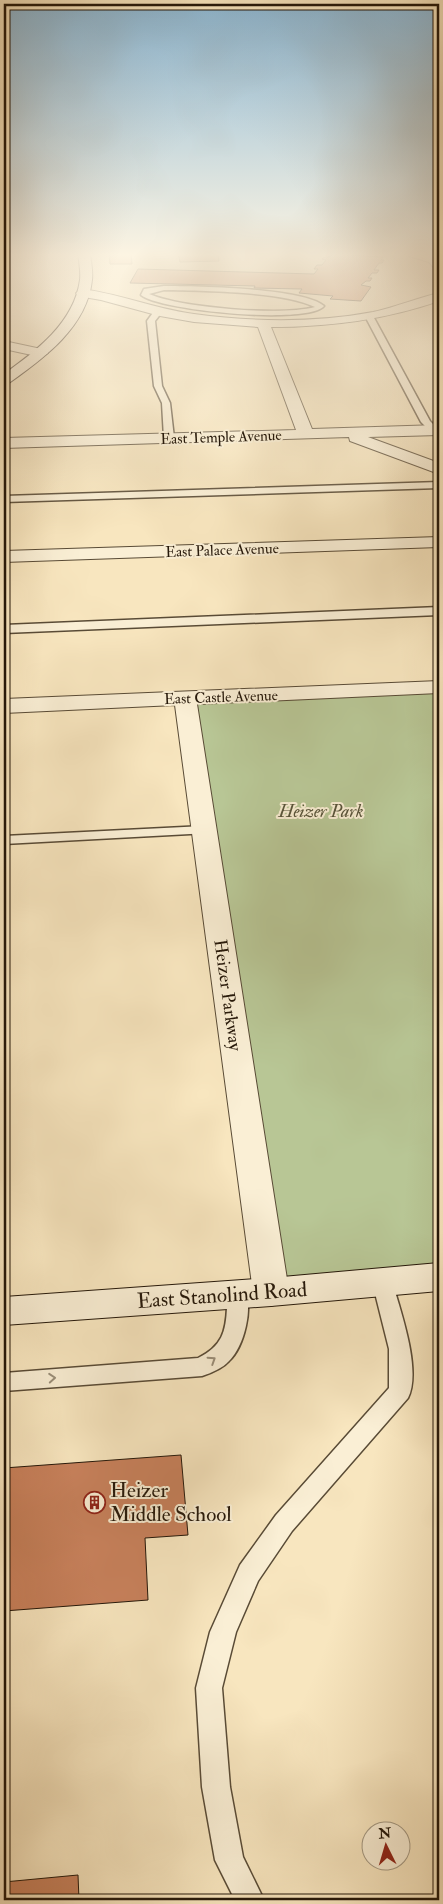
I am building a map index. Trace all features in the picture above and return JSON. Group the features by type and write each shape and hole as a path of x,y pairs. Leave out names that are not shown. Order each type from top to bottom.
{"street":[{"path":"4,380 41,353 51,342"},
{"path":"268,342 306,434"},
{"path":"4,345 41,353"},
{"name":"East Temple Avenue","path":"4,443 436,430"},
{"path":"341,433 439,469"},
{"name":"East Palace Avenue","path":"4,557 439,542"},
{"name":"East Castle Avenue","path":"4,706 439,687"},
{"name":"Heizer Parkway","path":"185,698 271,1292"},
{"name":"East Stanolind Road","path":"4,1311 271,1292 439,1277"}],"lane":[{"path":"153,342 158,386 166,403 169,438"},
{"path":"384,342 426,422 436,430"},
{"path":"4,499 439,485"},
{"path":"4,629 439,612"},
{"path":"4,840 204,830"},
{"path":"250,1900 229,1860 216,1787 209,1688 223,1632 249,1573 284,1523 400,1390 400,1349 382,1281"},
{"path":"4,1382 202,1367 222,1354 230,1339 238,1312 237,1294"}],"green space":[{"name":"Heizer Park","path":"439,687 439,1277 271,1292 185,698"}],"building":[{"name":"Heizer Middle School","path":"181,1455 188,1535 145,1538 148,1600 4,1611 4,1468"},
{"path":"78,1875 79,1900 4,1900 4,1882"}],"place":[{"name":"Heizer Middle School","path":"94,1502"}]}
